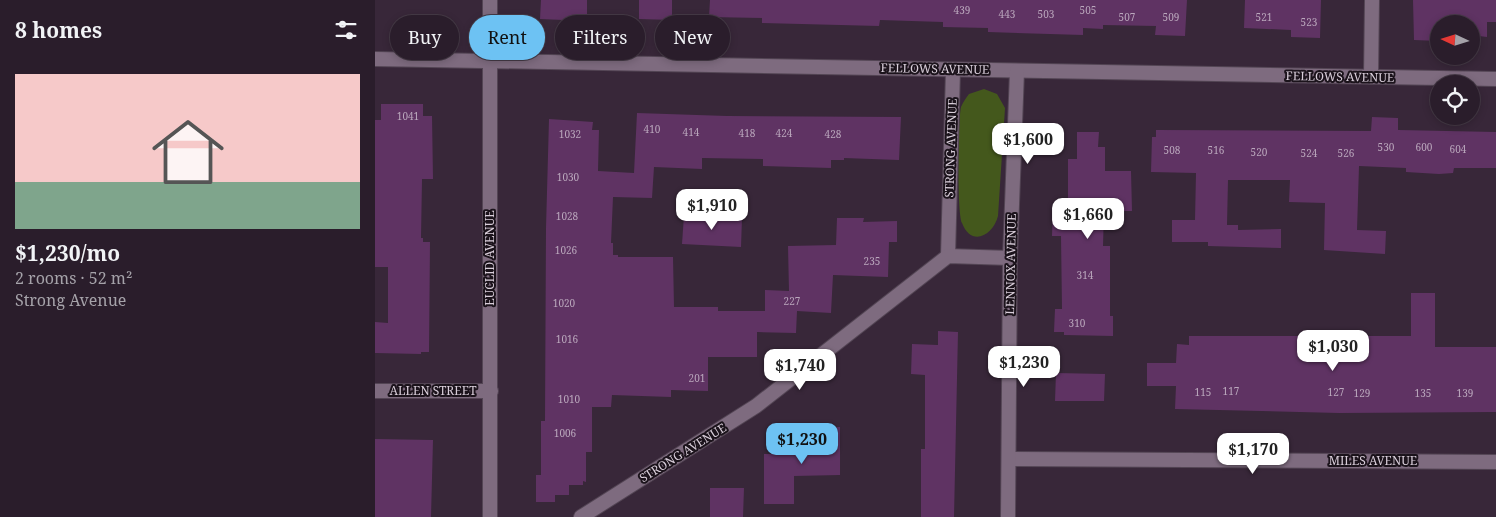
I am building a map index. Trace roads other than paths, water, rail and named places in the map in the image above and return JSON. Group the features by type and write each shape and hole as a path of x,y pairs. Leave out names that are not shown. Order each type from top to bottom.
{"street":[{"name":"EUCLID AVENUE","path":"490,0 490,517"},
{"path":"1371,77 1372,0"},
{"name":"FELLOWS AVENUE","path":"375,59 1496,79"},
{"name":"STRONG AVENUE","path":"581,517 757,406 948,256 953,70"},
{"name":"LENNOX AVENUE","path":"1008,517 1010,258 1017,71"},
{"path":"948,256 1010,258"},
{"name":"ALLEN STREET","path":"375,391 491,391"},
{"name":"MILES AVENUE","path":"1009,459 1496,462"}]}
